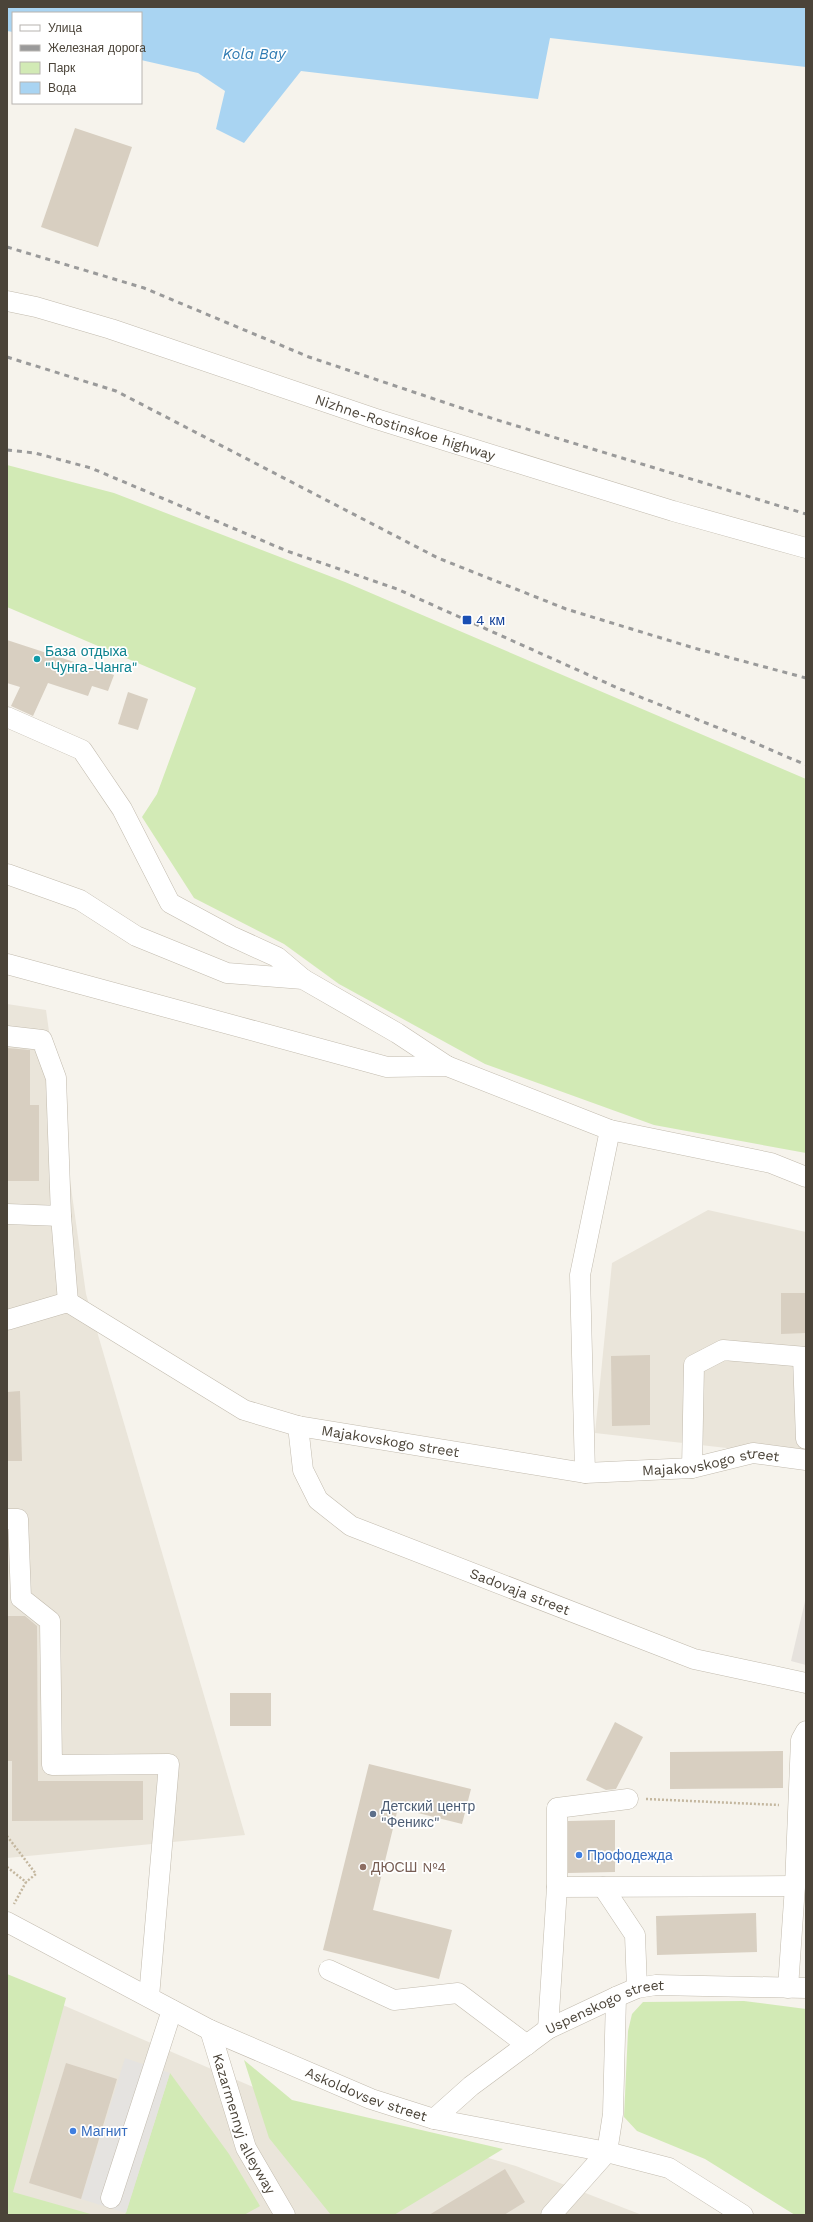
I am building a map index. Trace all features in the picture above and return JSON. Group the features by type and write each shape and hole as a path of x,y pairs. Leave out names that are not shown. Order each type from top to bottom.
{"street":[{"name":"Nizhne-Rostinskoe highway","path":"7,301 36,307 111,329 380,420 673,511 806,548"},
{"path":"7,717 82,750 122,809 170,903 231,936 277,957 302,979 397,1033 447,1066 610,1130 771,1163 806,1177"},
{"path":"7,874 80,900 136,936 227,973 302,979"},
{"path":"7,964 387,1067 447,1066"},
{"path":"7,1036 42,1040 56,1078 61,1216 68,1302 7,1320"},
{"path":"585,1473 580,1275 610,1130"},
{"path":"7,1214 61,1216"},
{"name":"Majakovskogo street","path":"68,1302 244,1410 298,1426 585,1473 692,1468 753,1453 806,1460"},
{"path":"692,1468 694,1365 723,1350 804,1357 806,1439"},
{"name":"Sadovaja street","path":"298,1426 304,1470 318,1500 351,1526 694,1658 806,1683"},
{"path":"7,1520 18,1519 14,1600 50,1621 52,1765 169,1764 149,1997"},
{"path":"797,1988 795,1886 801,1740 806,1730"},
{"path":"548,2029 557,1887 557,1808 628,1799"},
{"path":"557,1887 795,1886"},
{"path":"604,1887 635,1935 636,1988"},
{"name":"Askoldovsev street","path":"9,1916 149,1997 210,2030 371,2099 434,2119 607,2152 669,2168 742,2215"},
{"path":"329,1970 394,2000 458,1993 527,2045"},
{"name":"Uspenskogo street","path":"434,2119 471,2086 548,2029 636,1988 656,1985 797,1988"},
{"path":"551,2215 607,2152 613,2114 616,1997"},
{"path":"111,2198 172,2010"},
{"name":"Kazarmennyj alleyway","path":"210,2030 246,2148 285,2215"}],"path":[{"path":"628,1799 798,1806"},
{"path":"7,1836 36,1874 26,1882 9,1916"},
{"path":"7,1867 26,1882"}],"shaded area":[{"path":"7,1004 46,1010 86,1294 245,1835 7,1858"},
{"path":"708,1210 806,1232 806,1457 595,1433 612,1263"},
{"path":"806,1597 806,1665 791,1661"},
{"path":"7,1981 281,2099 516,2166 642,2215 7,2215"},
{"path":"125,2058 170,2073 126,2213 81,2199"}],"green space":[{"path":"7,465 114,493 345,582 806,779 806,1153 654,1125 485,1064 339,984 284,944 194,898 142,817 157,794 196,688 7,607"},
{"path":"7,1974 66,1998 13,2192 94,2215 7,2215"},
{"path":"744,2001 806,2009 806,2215 795,2215 705,2159 637,2131 624,2117 628,2031 632,2014 643,2002"},
{"path":"244,2060 292,2100 503,2149 394,2215 331,2215 269,2138"},
{"path":"170,2073 229,2154 260,2206 244,2215 125,2215"}],"water":[{"name":"Kola Bay","path":"7,7 806,7 806,67 550,38 538,99 301,71 244,143 216,129 225,91 198,73 142,60 142,12 12,12 12,32 7,31"}],"building":[{"path":"75,128 132,147 98,247 41,227"},
{"name":"База отдыха \"Чунга-Чанга\"","path":"7,640 114,675 108,691 92,686 88,696 48,683 33,716 11,706 20,687 7,683"},
{"path":"128,692 148,699 138,730 118,724"},
{"path":"7,1048 30,1050 30,1105 39,1105 39,1181 7,1181"},
{"path":"781,1293 806,1293 806,1333 781,1334"},
{"path":"650,1355 650,1425 612,1426 611,1356"},
{"path":"20,1391 22,1461 7,1461 7,1392"},
{"path":"7,1616 25,1616 37,1626 38,1781 143,1781 143,1820 12,1821 12,1761 7,1761"},
{"path":"230,1693 271,1693 271,1726 230,1726"},
{"path":"615,1722 643,1737 616,1789 606,1790 586,1780"},
{"path":"783,1751 783,1788 670,1789 670,1752"},
{"name":"ДЮСШ №4","path":"369,1764 471,1789 462,1824 398,1808 373,1910 452,1930 439,1979 323,1950"},
{"path":"615,1820 615,1872 568,1873 568,1821"},
{"path":"756,1913 757,1952 657,1955 656,1916"},
{"name":"Магнит","path":"66,2063 117,2079 81,2199 29,2183"},
{"path":"505,2169 525,2202 504,2215 429,2215"}],"railway":[{"path":"7,247 144,288 309,357 494,419 806,514"},
{"path":"7,357 116,391 438,558 566,609 694,648 806,678"},
{"path":"7,450 35,453 91,468 287,551 397,589 620,689 739,736 806,765"}],"place":[{"name":"4 км","path":"467,620"},
{"name":"База отдыха \"Чунга-Чанга\"","path":"37,659"},
{"name":"Детский центр \"Феникс\"","path":"373,1814"},
{"name":"Профодежда","path":"579,1855"},
{"name":"ДЮСШ №4","path":"363,1867"},
{"name":"Магнит","path":"73,2131"}]}
